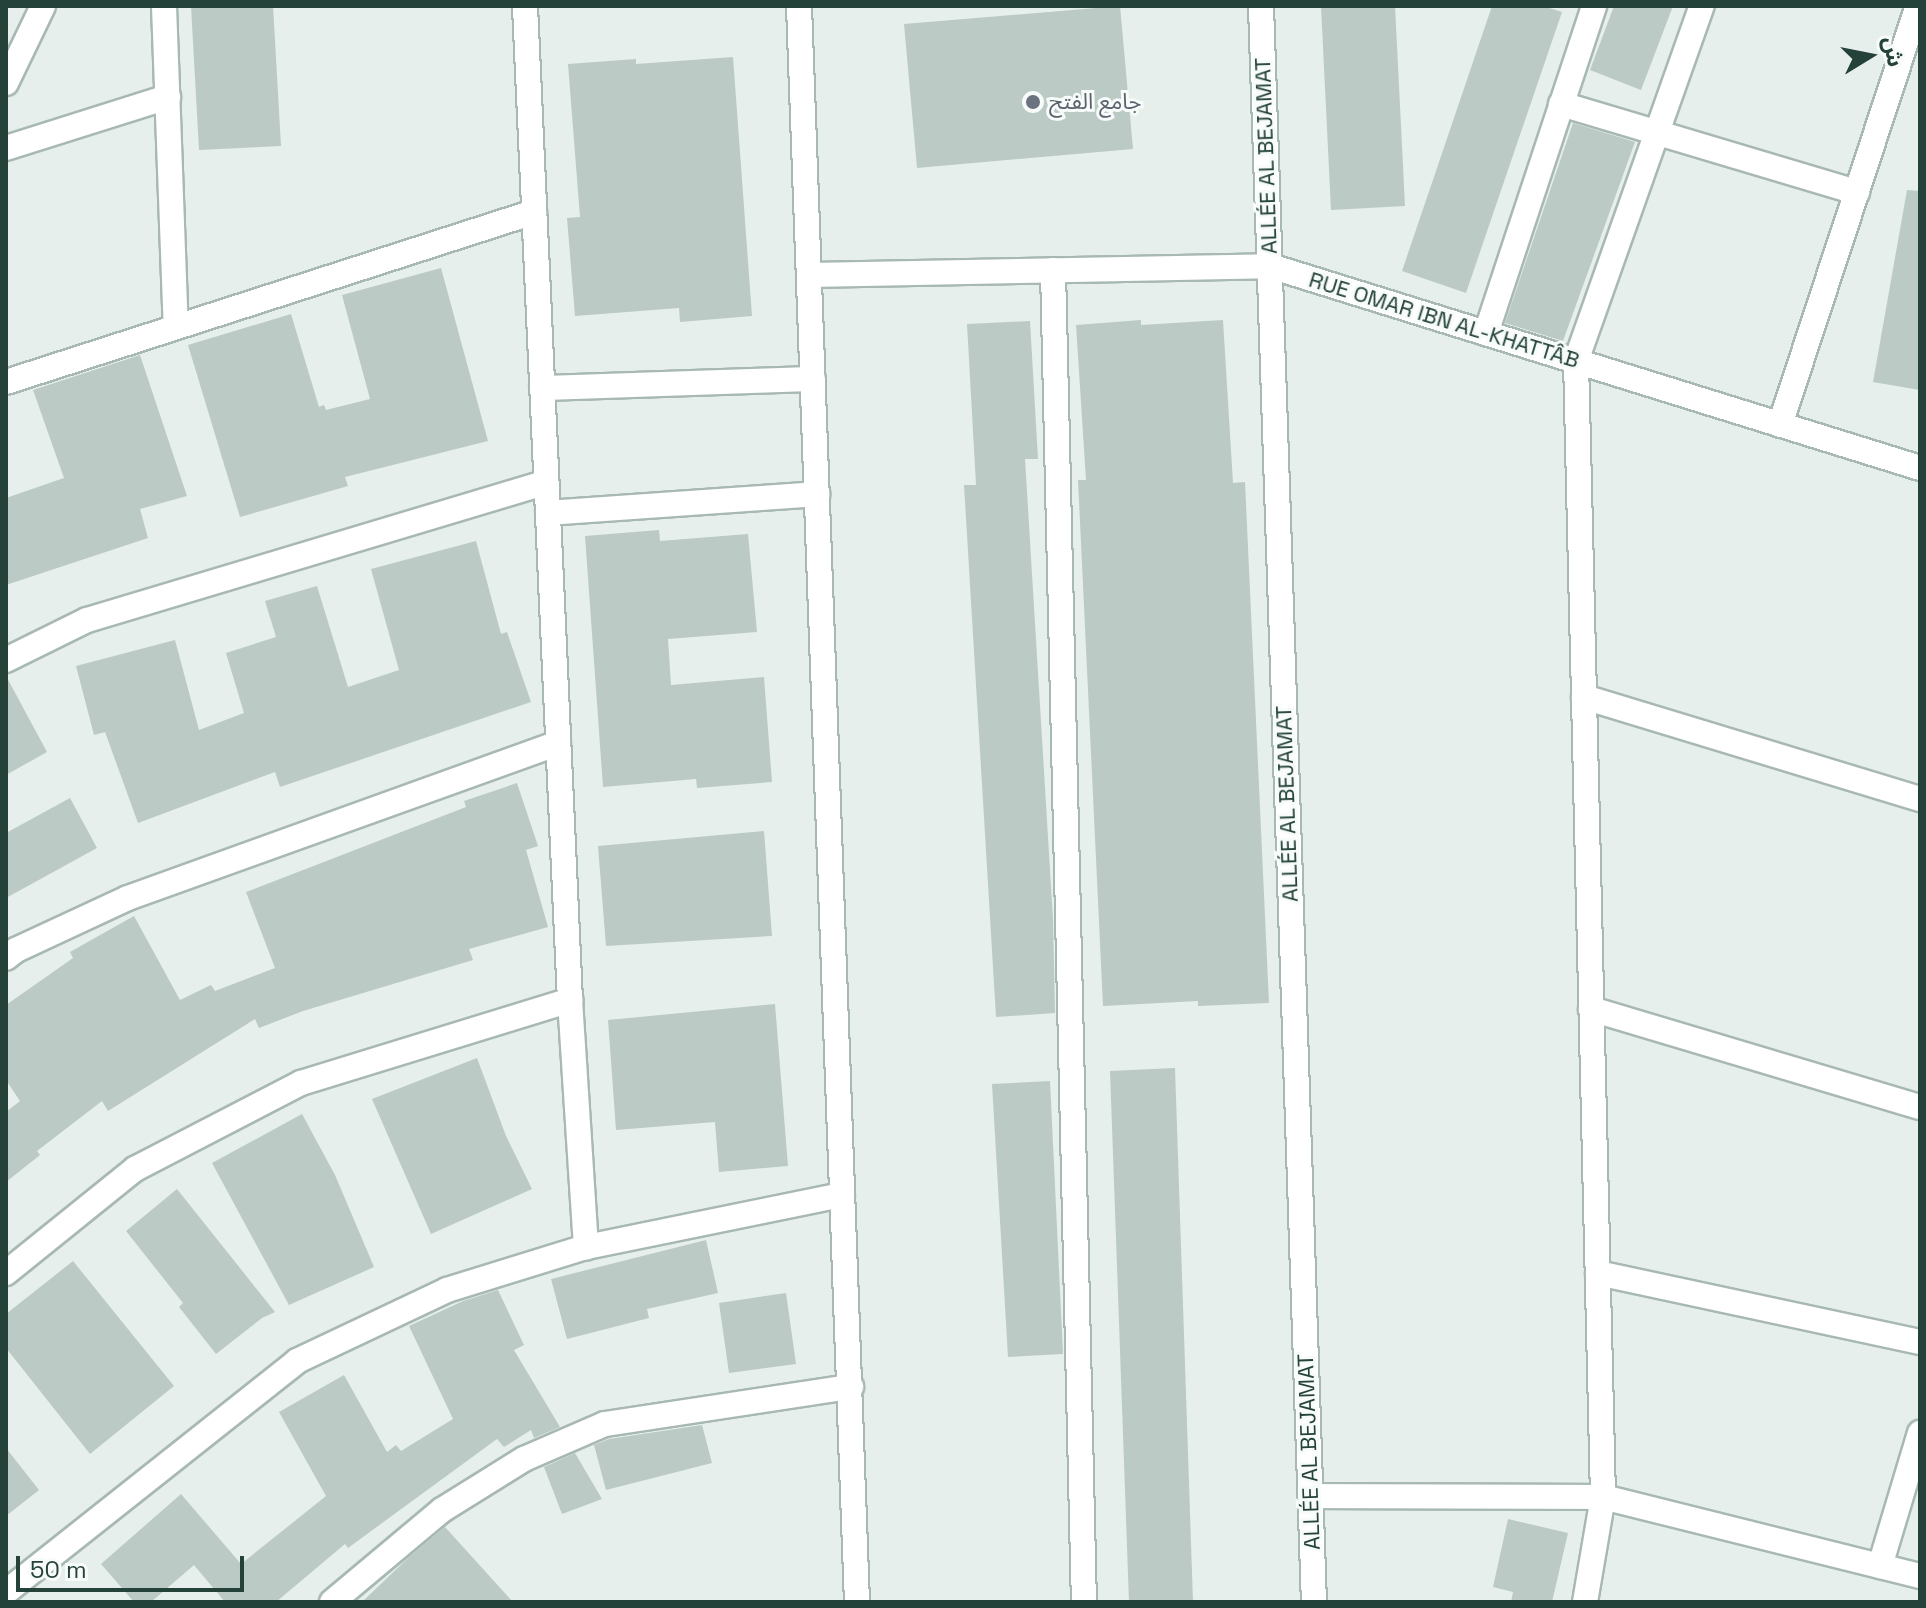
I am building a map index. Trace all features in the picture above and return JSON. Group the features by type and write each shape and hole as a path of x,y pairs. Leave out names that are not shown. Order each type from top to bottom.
{"street":[{"path":"6,83 43,6"},
{"path":"164,6 176,327"},
{"path":"525,6 570,1000 586,1247"},
{"path":"799,6 857,1602"},
{"name":"ALLÉE AL BEJAMAT","path":"1261,6 1314,1602"},
{"path":"1486,333 1594,6"},
{"path":"1585,1602 1603,1497 1576,361 1702,6"},
{"path":"1780,425 1918,6"},
{"path":"6,148 168,97"},
{"path":"1561,104 1857,192"},
{"path":"6,382 534,212"},
{"name":"RUE OMAR IBN AL-KHATTÂB","path":"809,275 1270,266 1920,468"},
{"path":"1053,270 1084,1602"},
{"path":"542,388 813,379"},
{"path":"6,660 87,620 546,482"},
{"path":"548,513 817,494"},
{"path":"1584,697 1920,799"},
{"path":"6,958 16,950 128,898 558,743"},
{"path":"6,1273 135,1169 301,1083 570,1000"},
{"path":"1591,1009 1920,1107"},
{"path":"6,1592 297,1361 447,1290 586,1247 842,1195"},
{"path":"1598,1273 1920,1342"},
{"path":"332,1602 442,1510 524,1459 605,1424 851,1387"},
{"path":"1880,1566 1920,1433"},
{"path":"1310,1496 1603,1497 1920,1576"}],"building":[{"path":"191,6 273,6 281,146 199,150"},
{"path":"1120,6 1133,149 917,168 904,24"},
{"path":"1321,6 1395,6 1405,206 1331,210"},
{"path":"1492,6 1543,6 1562,12 1466,293 1402,271"},
{"path":"1614,6 1673,6 1641,90 1590,70"},
{"path":"733,57 752,316 680,322 679,308 575,316 567,218 580,217 568,64 636,59 636,64"},
{"path":"1573,123 1635,142 1563,341 1505,323"},
{"path":"1907,190 1920,191 1920,390 1873,382"},
{"path":"441,268 488,441 345,477 348,486 240,517 188,345 291,314 319,407 324,405 326,410 370,399 342,295"},
{"path":"1141,320 1141,325 1223,320 1233,483 1245,482 1269,1003 1198,1006 1198,1001 1103,1006 1078,480 1086,480 1076,325"},
{"path":"1030,321 1038,459 1025,459 1053,919 1055,1013 996,1017 964,485 976,485 967,324"},
{"path":"140,355 187,496 140,509 148,538 6,585 6,498 64,478 33,390"},
{"path":"659,530 660,541 748,534 757,632 668,639 671,685 764,677 772,782 697,788 696,779 603,787 585,536"},
{"path":"476,541 501,634 507,632 531,702 280,787 275,772 138,823 105,732 94,735 76,666 175,640 199,730 244,713 226,653 276,637 265,601 317,586 348,687 399,670 371,569"},
{"path":"6,676 47,752 6,775"},
{"path":"517,783 538,846 526,850 548,927 469,949 473,960 303,1011 259,1028 255,1019 108,1111 102,1101 37,1151 40,1155 6,1182 6,1112 20,1101 6,1080 6,1005 73,958 70,952 134,916 180,1000 211,985 215,991 275,968 246,892 466,807 464,801"},
{"path":"70,798 97,848 6,898 6,833"},
{"path":"764,831 772,936 606,946 598,846"},
{"path":"775,1004 788,1166 719,1172 715,1122 616,1130 608,1020"},
{"path":"477,1058 506,1136 532,1189 431,1234 372,1099"},
{"path":"1175,1068 1193,1602 1129,1602 1110,1071"},
{"path":"1050,1081 1063,1354 1008,1357 992,1084"},
{"path":"302,1114 335,1175 374,1267 289,1305 212,1163"},
{"path":"177,1189 275,1312 262,1318 216,1354 179,1307 183,1303 126,1231"},
{"path":"706,1240 718,1293 647,1309 649,1318 567,1339 551,1279"},
{"path":"73,1261 174,1386 90,1454 6,1348 6,1314"},
{"path":"498,1290 524,1345 514,1350 560,1427 534,1438 531,1430 504,1447 497,1439 348,1548 345,1544 276,1602 225,1602 194,1565 151,1602 134,1602 101,1564 181,1494 241,1564 326,1496 279,1412 344,1375 387,1452 396,1445 401,1451 453,1419 409,1326 463,1301"},
{"path":"786,1293 796,1364 729,1373 719,1303"},
{"path":"702,1425 712,1463 606,1490 594,1445 609,1439"},
{"path":"6,1448 39,1490 6,1516"},
{"path":"575,1453 602,1499 562,1514 544,1467"},
{"path":"1508,1519 1568,1533 1552,1602 1511,1602 1513,1592 1493,1587"},
{"path":"445,1527 513,1602 362,1602 408,1558"}],"place":[{"name":"جامع الفتح","path":"1033,102"}]}
